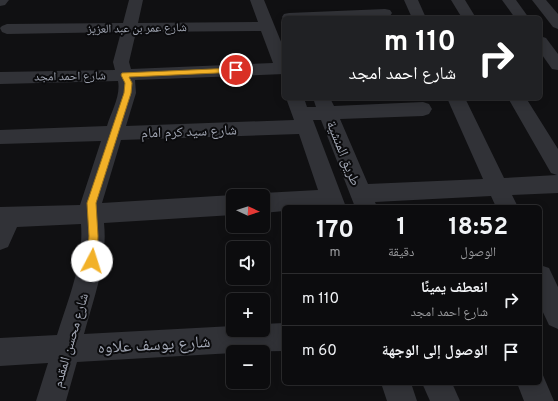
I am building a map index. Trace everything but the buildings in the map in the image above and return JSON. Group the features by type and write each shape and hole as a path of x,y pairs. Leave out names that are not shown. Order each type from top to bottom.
{"street":[{"name":"شارع محسن المقدم","path":"52,401 92,261 94,236 92,214 94,193 128,88 128,83 121,62 136,0"},
{"path":"257,0 282,63"},
{"path":"411,0 418,16"},
{"path":"458,0 468,16"},
{"path":"509,0 521,16"},
{"path":"539,0 558,24"},
{"path":"288,13 385,13"},
{"name":"شارع عمر بن عبد العزيز","path":"7,30 268,26"},
{"path":"542,44 558,65"},
{"name":"شارع احمد امجد","path":"0,78 125,75 282,68"},
{"path":"457,100 506,205"},
{"path":"518,100 558,167"},
{"name":"شارع سيد كرم امام","path":"0,137 114,133 301,113 325,106 423,110"},
{"name":"طريق المنشية","path":"325,106 363,200"},
{"name":"طريق المنشية","path":"301,113 334,203"},
{"path":"363,200 461,198 498,187 558,184"},
{"path":"270,203 334,203"},
{"path":"0,239 5,217 92,214 226,205"},
{"path":"542,282 558,316"},
{"name":"شارع يوسف علاوه","path":"0,352 282,337"},
{"path":"397,385 402,401"},
{"path":"439,385 445,401"},
{"path":"533,385 539,401"}],"route":[{"path":"92,261 94,236 92,203 97,183 127,93 128,83 125,75 236,70"}]}
